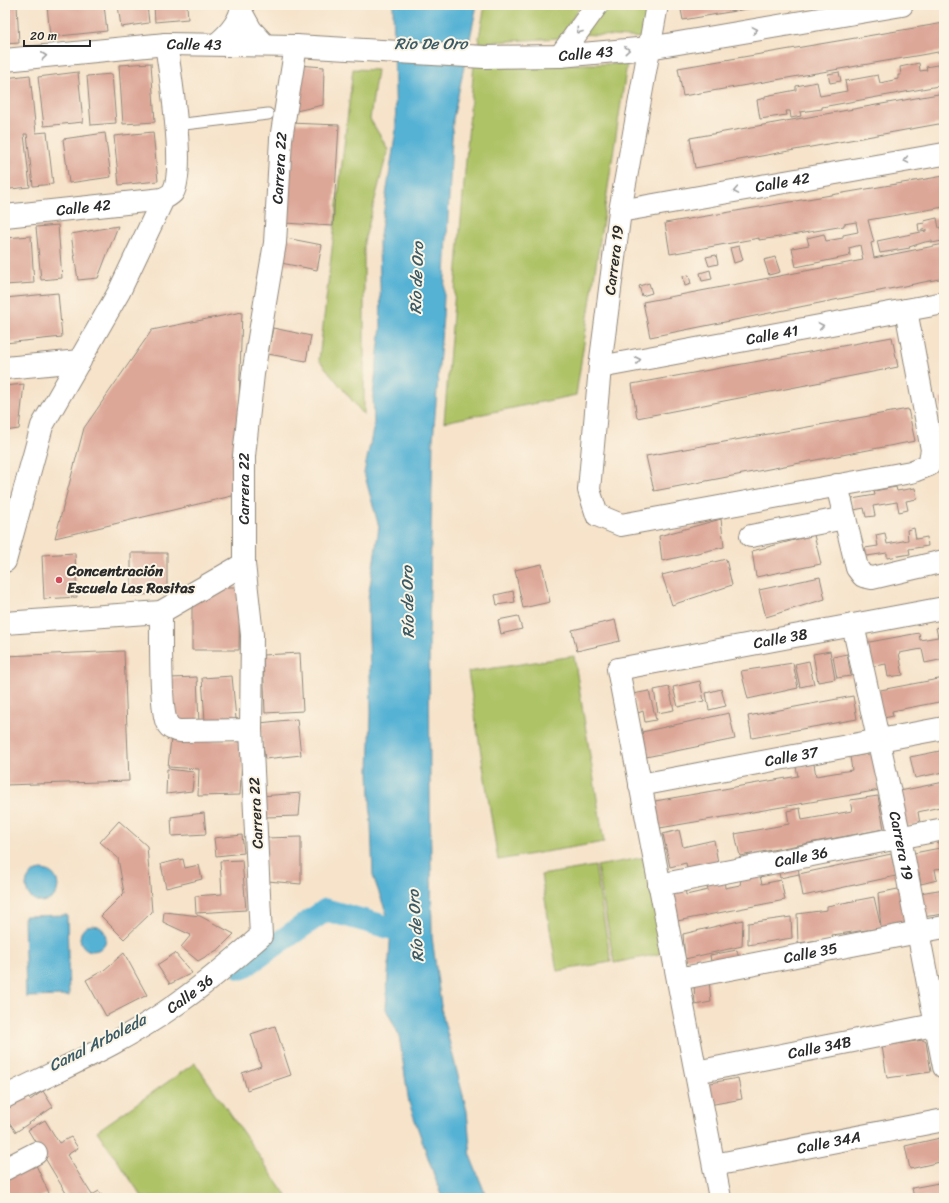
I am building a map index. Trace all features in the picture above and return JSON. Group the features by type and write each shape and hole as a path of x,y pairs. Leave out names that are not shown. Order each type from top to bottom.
{"street":[{"path":"560,56 597,5"},
{"name":"Carrera 19","path":"657,5 620,211 600,367 589,490 597,515 621,525 837,486"},
{"name":"Calle 43","path":"5,60 166,44 265,44 484,57 560,56 649,48 902,5"},
{"path":"217,44 232,30 242,8"},
{"path":"242,8 251,30 265,44"},
{"path":"5,561 9,535 42,426 119,292 163,199 172,192 178,176 176,125 166,44"},
{"name":"Carrera 22","path":"261,936 251,730 252,636 244,564 245,449 252,374 275,243 281,139 296,46"},
{"name":"Calle 42","path":"620,211 944,154"},
{"name":"Calle 42","path":"5,216 163,199"},
{"name":"Calle 41","path":"600,367 944,303"},
{"path":"906,310 932,450 929,465 911,472 837,486 857,568 863,576 872,578 944,561"},
{"path":"5,368 80,361"},
{"path":"751,536 845,518"},
{"path":"5,623 161,612 244,564"},
{"name":"Calle 38","path":"640,785 618,669 944,608"},
{"path":"161,612 163,699 166,722 172,729 180,731 251,730"},
{"name":"Carrera 19","path":"853,625 877,741 900,838 918,932 940,1024 944,1067"},
{"name":"Calle 37","path":"640,785 944,728"},
{"path":"640,785 720,1198"},
{"name":"Calle 36","path":"659,885 944,829"},
{"name":"Calle 35","path":"678,979 944,927"},
{"name":"Calle 36","path":"5,1097 119,1039 170,1009 224,968 261,936"},
{"name":"Calle 34B","path":"696,1072 940,1024"},
{"name":"Calle 34A","path":"714,1165 944,1120"},
{"path":"5,1169 36,1153"}],"lane":[{"path":"176,125 268,114"}],"green space":[{"path":"485,5 581,5 560,38 478,43"},
{"path":"604,5 649,5 644,38 581,34"},
{"path":"474,64 627,64 576,395 444,422"},
{"path":"353,69 377,70 370,119 388,149 364,242 364,415 319,360"},
{"path":"574,656 604,842 498,860 468,672"},
{"path":"646,857 664,953 614,963 597,866"},
{"path":"595,866 611,962 557,971 541,875"},
{"path":"195,1063 288,1198 143,1198 97,1131"}],"water":[{"name":"Rio De Oro","path":"393,5 477,5 453,119 443,316 433,440 429,634 430,787 432,937 442,1013 467,1111 471,1158 487,1198 442,1198 409,1103 399,1035 386,1009 391,926 373,876 369,771 371,712 368,599 379,527 364,473 374,425 373,395 381,327 379,242 396,130"},
{"path":"39,870 45,870 54,874 58,886 54,898 45,902 39,902 30,898 26,889 26,883 30,874"},
{"path":"67,915 69,996 26,997 24,916"},
{"path":"93,925 103,928 106,938 103,948 93,951 83,948 80,938 83,928"}],"building":[{"path":"5,5 17,5 19,43 5,44"},
{"path":"47,5 104,5 107,31 50,37"},
{"path":"118,5 147,5 149,23 121,27"},
{"path":"154,5 187,5 188,19 155,22"},
{"path":"680,5 764,5 764,6 683,20"},
{"path":"944,23 944,51 683,96 678,68"},
{"path":"151,63 155,122 123,124 119,65"},
{"path":"919,63 920,71 927,70 926,67 942,64 944,85 822,107 822,109 800,112 801,116 791,118 790,111 786,111 787,115 760,119 757,100 765,98 765,96 796,90 796,86 817,82 820,96 847,91 845,81 878,75 880,83 898,79 898,75 901,75 900,67"},
{"path":"298,65 324,67 323,105 296,111"},
{"path":"78,72 83,122 44,126 38,77"},
{"path":"839,72 841,81 830,83 828,74"},
{"path":"112,74 116,123 91,125 87,76"},
{"path":"30,75 36,133 47,132 53,184 33,186 27,134 24,134 30,187 10,189 5,144 5,78"},
{"path":"944,93 944,123 695,168 690,138"},
{"path":"289,123 339,125 333,226 284,223"},
{"path":"153,132 158,181 119,185 114,136"},
{"path":"105,133 111,177 69,183 63,139"},
{"path":"944,176 944,207 868,220 874,242 871,243 874,258 944,244 944,278 650,337 643,302 863,260 860,245 849,248 850,256 796,267 792,248 809,245 807,238 824,234 826,241 843,238 843,235 858,232 856,222 844,224 844,226 786,236 759,240 759,238 670,254 665,223"},
{"path":"937,218 939,228 944,227 944,238 941,238 942,241 932,243 932,241 925,242 909,247 910,248 880,253 877,241 926,231 926,229 919,231 918,224"},
{"path":"58,225 62,278 41,280 36,227"},
{"path":"118,226 98,278 78,280 71,234"},
{"path":"31,236 34,283 5,285 5,238"},
{"path":"286,238 322,245 317,270 281,263"},
{"path":"739,246 743,260 734,263 730,248"},
{"path":"716,255 718,264 709,266 706,257"},
{"path":"775,257 780,272 769,275 764,260"},
{"path":"710,270 712,279 702,281 700,273"},
{"path":"689,275 691,284 685,286 683,276"},
{"path":"649,283 652,293 642,296 639,286"},
{"path":"58,293 62,337 5,343 5,298"},
{"path":"242,312 236,495 55,538 84,428 152,330"},
{"path":"273,328 311,336 306,361 268,354"},
{"path":"892,337 898,367 637,418 632,384"},
{"path":"24,384 19,429 5,431 5,386"},
{"path":"944,398 944,418 943,418 940,399"},
{"path":"908,409 915,441 654,491 646,456"},
{"path":"896,487 897,491 915,488 917,499 906,501 908,510 899,512 897,502 873,506 875,516 866,517 864,508 854,510 852,499 875,495 874,491"},
{"path":"721,519 724,547 662,561 659,536"},
{"path":"914,528 916,539 927,537 928,546 909,549 910,554 887,558 887,553 867,556 865,548 878,546 876,535 885,533 887,544 908,540 907,530"},
{"path":"814,535 821,564 756,577 752,551"},
{"path":"75,553 77,597 44,599 42,555"},
{"path":"131,553 167,553 167,594 131,595"},
{"path":"726,559 732,585 672,605 662,575"},
{"path":"542,564 550,602 523,608 515,570"},
{"path":"820,577 825,599 766,617 759,590"},
{"path":"214,587 240,587 239,650 192,650 192,601"},
{"path":"513,591 515,602 497,605 495,595"},
{"path":"518,616 522,629 501,634 498,620"},
{"path":"615,620 620,641 577,651 572,630"},
{"path":"944,626 944,659 925,663 922,649 899,653 903,675 888,677 886,664 868,667 864,643 919,633 920,640 938,637 936,628"},
{"path":"124,651 129,781 5,785 5,656"},
{"path":"830,651 835,679 818,682 813,654"},
{"path":"300,653 303,711 265,713 263,655"},
{"path":"847,654 851,676 837,678 833,657"},
{"path":"809,661 814,684 800,687 795,664"},
{"path":"793,663 798,688 748,699 741,671"},
{"path":"232,676 236,719 205,721 202,678"},
{"path":"197,677 199,723 173,724 171,678"},
{"path":"944,678 944,701 892,711 893,716 875,720 870,692"},
{"path":"700,681 704,701 678,707 673,687"},
{"path":"669,687 674,710 658,713 654,690"},
{"path":"721,689 726,706 709,710 706,693"},
{"path":"649,691 656,720 645,722 643,711 638,713 633,694"},
{"path":"853,696 857,719 752,738 748,716"},
{"path":"729,713 735,739 646,757 642,732"},
{"path":"297,719 301,755 265,759 260,723"},
{"path":"171,738 243,742 240,795 198,796 199,769 168,767"},
{"path":"944,747 944,772 915,778 910,757 940,751 940,748"},
{"path":"873,753 880,790 660,828 655,801 798,776 796,767 814,764 816,776 852,770 850,757"},
{"path":"167,769 194,772 192,791 166,794"},
{"path":"944,782 944,806 918,812 920,824 902,827 895,792"},
{"path":"301,793 299,816 265,817 261,796"},
{"path":"878,796 884,829 740,856 735,834 789,824 787,811 800,808 802,820 852,811 850,800"},
{"path":"204,813 206,834 172,836 171,817"},
{"path":"119,821 147,846 152,912 124,939 101,916 124,893 118,858 100,842"},
{"path":"679,830 683,847 714,840 718,863 687,869 686,863 670,867 663,834"},
{"path":"242,835 244,853 216,856 214,838"},
{"path":"944,836 944,868 935,869 937,880 921,884 919,873 912,874 909,854 940,848 938,838"},
{"path":"301,837 301,884 268,881 264,838"},
{"path":"891,854 896,876 803,896 799,874"},
{"path":"183,859 185,868 199,865 202,879 166,888 161,864"},
{"path":"242,860 246,910 196,913 195,896 222,894 220,861"},
{"path":"798,864 799,874 780,878 778,867"},
{"path":"760,876 762,884 781,880 785,900 677,921 671,889 685,886 686,895 708,890 706,881 724,878 725,888 740,885 741,880"},
{"path":"903,888 910,922 881,928 878,893"},
{"path":"944,889 944,914 922,917 920,893"},
{"path":"874,897 881,928 832,935 833,938 798,943 797,914 827,910 827,906"},
{"path":"164,912 200,916 234,934 219,949 198,961 181,947 191,935 163,922"},
{"path":"791,917 792,938 748,945 748,923"},
{"path":"743,920 742,946 685,959 683,934"},
{"path":"737,950 740,963 712,968 710,955"},
{"path":"124,953 147,995 106,1016 86,980 104,970"},
{"path":"175,953 192,973 170,984 157,965"},
{"path":"709,980 711,1002 695,1005 694,983"},
{"path":"275,1026 291,1075 247,1090 242,1073 261,1066 251,1034"},
{"path":"923,1040 926,1042 931,1072 887,1078 882,1046"},
{"path":"738,1078 742,1099 709,1105 705,1084"},
{"path":"24,1090 30,1100 43,1091 53,1107 16,1132 7,1119 5,1120 5,1102"},
{"path":"45,1120 59,1143 71,1137 78,1148 67,1155 92,1195 99,1191 104,1198 69,1198 28,1130"},
{"path":"940,1138 944,1161 910,1169 905,1146"},
{"path":"35,1163 49,1193 39,1198 11,1198 5,1186 5,1178"},
{"path":"944,1182 944,1198 914,1198 912,1188"}],"waterway":[{"name":"Canal Arboleda","path":"242,968 326,910 413,934"}],"place":[{"name":"Concentración Escuela Las Rositas","path":"59,580"}],"water label":[{"name":"Río de Oro","path":"416,278"},
{"name":"Río de Oro","path":"407,602"},
{"name":"Río de Oro","path":"415,926"}]}
